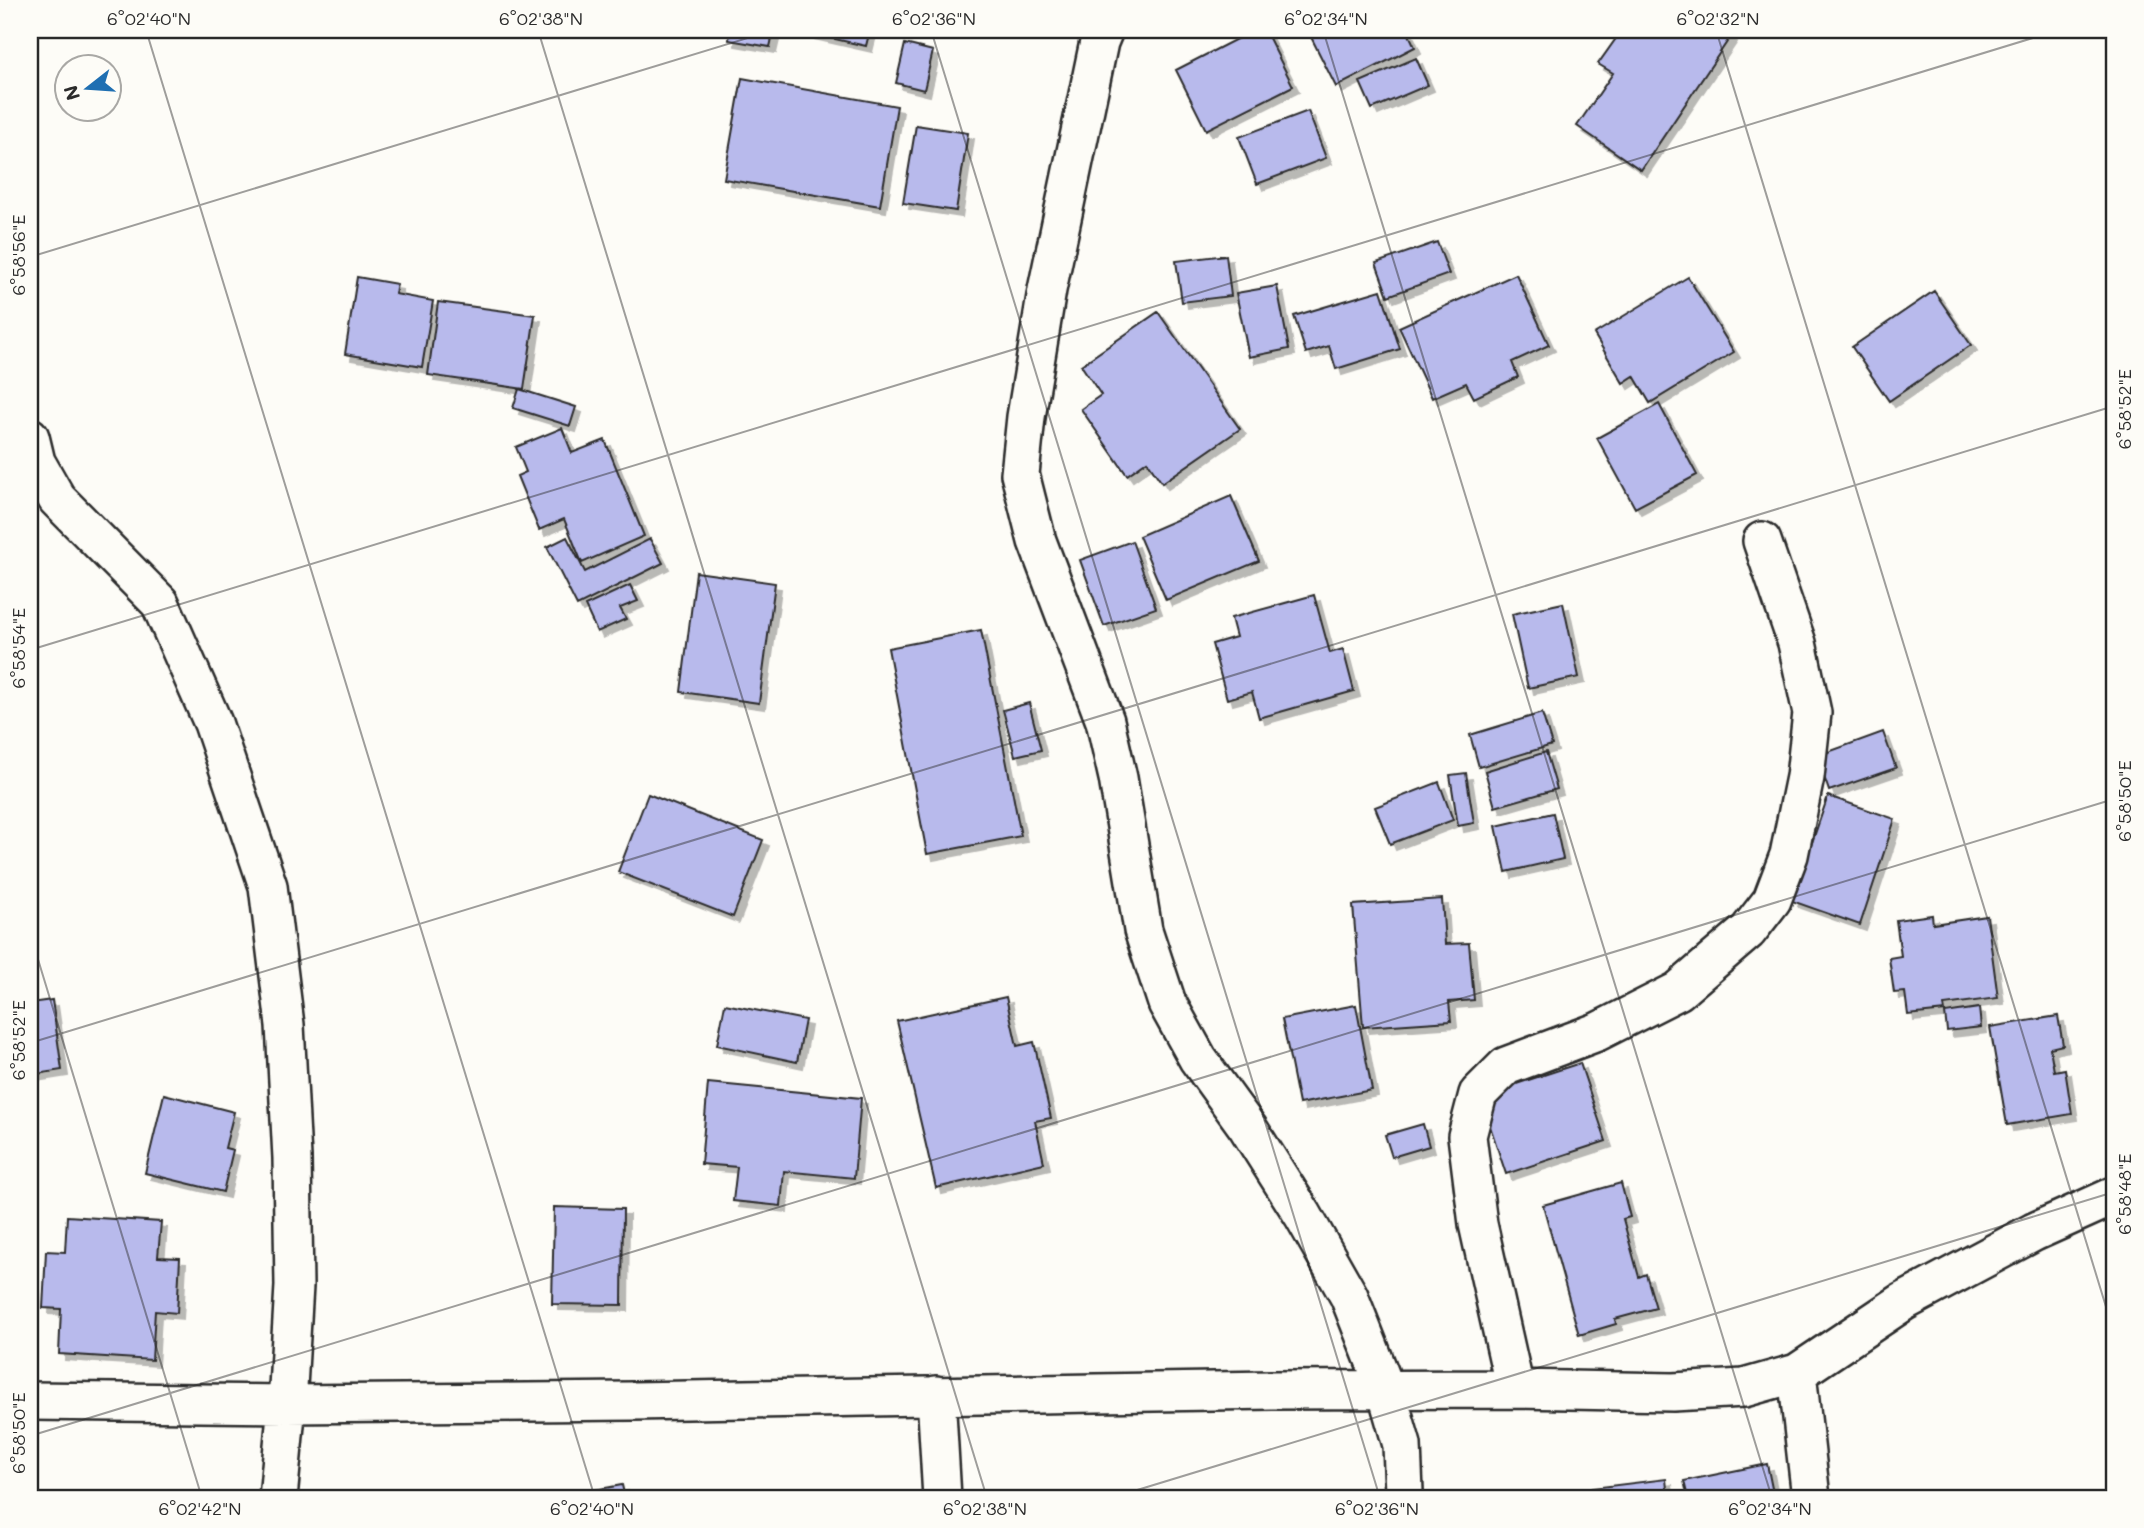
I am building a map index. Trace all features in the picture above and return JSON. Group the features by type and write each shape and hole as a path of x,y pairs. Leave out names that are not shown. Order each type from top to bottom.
{"street":[{"path":"1104,30 1099,42 1047,290 1026,417 1020,474 1037,541 1105,721 1118,778 1143,930 1167,1003 1198,1059 1248,1128 1303,1215 1349,1296 1386,1390 1402,1445 1402,1498"},
{"path":"30,437 36,462 57,499 160,603 213,723 268,886 285,1025 292,1158 294,1286 288,1404 278,1498"},
{"path":"1515,1389 1478,1224 1466,1136 1478,1094 1506,1066 1597,1031 1678,991 1748,931 1772,900 1789,855 1805,777 1812,713 1797,643 1762,541"},
{"path":"30,1401 288,1404 1386,1390 1673,1391 1744,1388 1797,1373 1903,1302 2034,1232 2114,1196"},
{"path":"1797,1373 1811,1498"},
{"path":"936,1395 943,1498"}],"building":[{"path":"730,30 774,30 770,47 729,40"},
{"path":"795,30 870,30 866,46"},
{"path":"1254,30 1265,30 1293,86 1206,130 1176,70"},
{"path":"1316,30 1407,30 1415,47 1336,87 1309,33"},
{"path":"1622,30 1722,30 1731,36 1641,170 1577,126 1613,73 1598,64"},
{"path":"905,44 933,51 924,90 896,83"},
{"path":"1416,58 1428,85 1372,109 1360,82"},
{"path":"742,78 897,106 880,206 724,179"},
{"path":"1308,111 1326,158 1257,184 1239,137"},
{"path":"916,125 968,133 956,211 903,203"},
{"path":"1437,242 1449,274 1388,296 1376,263"},
{"path":"1226,255 1231,296 1182,302 1176,261"},
{"path":"1516,274 1549,345 1512,362 1518,377 1474,398 1466,383 1432,398 1399,327"},
{"path":"357,277 397,284 395,294 433,301 422,367 345,354"},
{"path":"1688,277 1734,352 1650,403 1634,376 1623,383 1594,334"},
{"path":"1277,286 1289,349 1249,357 1236,293"},
{"path":"1381,290 1400,349 1336,369 1329,346 1306,353 1294,316"},
{"path":"1934,291 1971,345 1889,401 1852,347"},
{"path":"438,302 535,315 524,389 428,375"},
{"path":"1158,312 1240,429 1162,483 1147,461 1127,475 1081,409 1101,395 1081,365"},
{"path":"519,389 576,407 570,426 513,408"},
{"path":"1659,404 1697,475 1635,508 1597,438"},
{"path":"562,428 572,453 605,440 644,536 582,563 564,519 539,530 517,476 526,472 516,447"},
{"path":"1231,496 1259,561 1166,600 1139,536"},
{"path":"567,537 585,572 650,539 663,563 577,606 547,547"},
{"path":"1132,541 1156,608 1104,626 1080,560"},
{"path":"696,572 775,583 759,703 681,692"},
{"path":"630,585 638,601 620,608 626,619 597,632 585,606"},
{"path":"1314,595 1330,653 1343,649 1354,691 1259,718 1252,692 1227,699 1212,644 1236,637 1231,618"},
{"path":"1563,603 1579,677 1528,688 1512,614"},
{"path":"981,630 1021,836 927,854 888,648"},
{"path":"1029,703 1041,750 1015,756 1003,710"},
{"path":"1542,713 1552,745 1479,767 1470,735"},
{"path":"1883,732 1896,768 1829,791 1817,756"},
{"path":"1546,752 1557,789 1495,807 1485,771"},
{"path":"1466,773 1474,823 1458,826 1450,775"},
{"path":"1439,782 1453,820 1390,844 1375,807"},
{"path":"648,794 763,840 733,917 618,872"},
{"path":"1828,796 1895,819 1860,925 1792,901"},
{"path":"1553,813 1563,859 1506,872 1496,826"},
{"path":"1442,899 1445,944 1469,943 1474,1000 1449,1002 1451,1021 1363,1027 1353,905"},
{"path":"1932,915 1933,924 1987,916 1998,998 1944,1005 1945,1011 1908,1015 1905,992 1894,993 1889,958 1901,956 1896,920"},
{"path":"1006,997 1017,1046 1034,1042 1051,1118 1035,1121 1044,1163 936,1188 897,1021"},
{"path":"52,1000 62,1070 30,1075 30,1003"},
{"path":"725,1004 805,1020 797,1062 717,1045"},
{"path":"1356,1005 1372,1090 1299,1104 1282,1019"},
{"path":"1979,1008 1981,1027 1947,1031 1945,1013"},
{"path":"2058,1016 2063,1045 2050,1048 2054,1071 2065,1069 2072,1114 2007,1125 1990,1027"},
{"path":"1580,1063 1606,1141 1506,1174 1480,1096"},
{"path":"708,1083 861,1098 854,1178 784,1171 781,1206 733,1201 737,1167 701,1164"},
{"path":"164,1094 234,1112 225,1148 233,1150 223,1192 145,1173"},
{"path":"1423,1124 1429,1146 1392,1157 1385,1135"},
{"path":"1621,1183 1630,1217 1623,1219 1639,1277 1646,1274 1656,1308 1615,1319 1616,1324 1579,1335 1543,1205"},
{"path":"554,1207 623,1209 622,1305 552,1304"},
{"path":"67,1216 161,1222 158,1257 180,1258 177,1313 155,1311 152,1360 59,1354 61,1309 43,1308 46,1251 65,1252"},
{"path":"1767,1464 1774,1498 1688,1498 1684,1481"},
{"path":"1666,1479 1668,1498 1594,1498 1592,1488"},
{"path":"622,1485 625,1498 567,1498 567,1495"}]}
